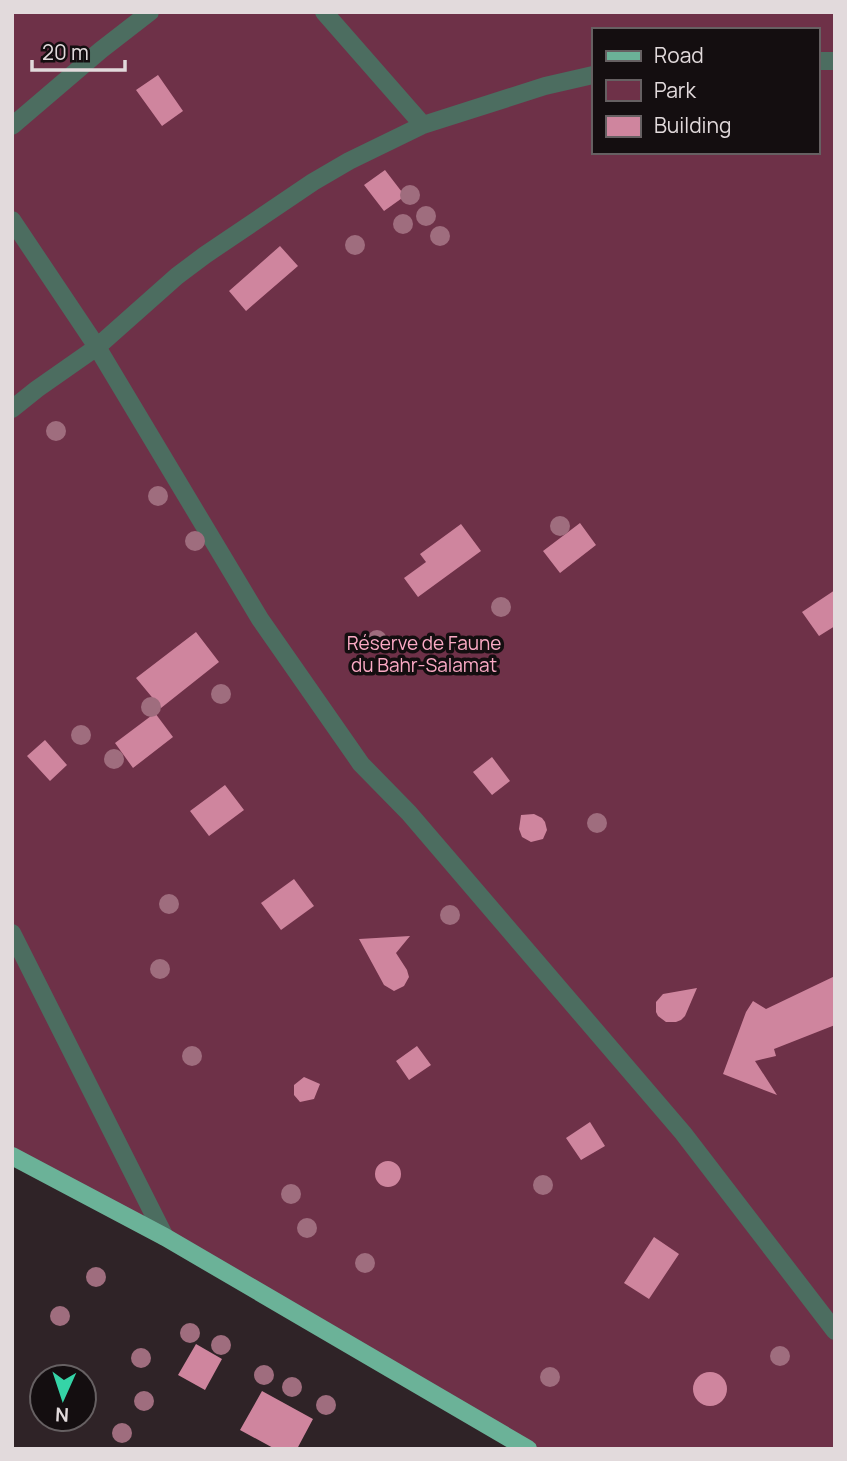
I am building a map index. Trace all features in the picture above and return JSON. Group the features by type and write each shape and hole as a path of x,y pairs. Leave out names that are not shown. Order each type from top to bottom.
{"main road":[{"path":"12,1156 165,1237 528,1449"}],"street":[{"path":"12,126 150,12"},
{"path":"324,12 423,125"},
{"path":"12,409 97,347 177,276 205,255 349,161 423,125 545,86 592,75"},
{"path":"12,220 97,347 260,619 361,764 409,813 684,1133 835,1331"},
{"path":"12,933 165,1237"}],"green space":[{"name":"Réserve de Faune du Bahr-Salamat","path":"12,12 835,12 835,1449 528,1449 12,1156"}],"building":[{"path":"158,75 183,111 162,126 136,90"},
{"path":"385,170 405,196 384,211 364,185"},
{"path":"280,246 298,266 246,311 229,291"},
{"path":"580,523 596,545 560,573 543,551"},
{"path":"461,524 481,551 418,597 404,578 426,562 420,554"},
{"path":"835,590 835,626 819,636 802,612"},
{"path":"196,632 219,662 161,708 136,678"},
{"path":"155,713 173,737 133,768 115,743"},
{"path":"45,740 67,765 50,781 27,756"},
{"path":"492,757 510,781 492,795 473,772"},
{"path":"225,785 244,810 209,836 190,811"},
{"path":"534,814 542,818 547,830 543,839 531,842 522,837 519,829 521,815"},
{"path":"294,879 314,906 281,930 261,903"},
{"path":"410,936 396,953 409,977 404,986 394,991 384,985 359,939"},
{"path":"835,976 835,1025 774,1049 776,1056 755,1061 777,1095 723,1074 746,1012 753,1001 766,1009"},
{"path":"697,988 681,1020 666,1022 658,1016 656,1002 663,994"},
{"path":"417,1046 431,1065 409,1080 396,1061"},
{"path":"304,1077 320,1084 314,1099 300,1102 294,1095 294,1085"},
{"path":"590,1122 605,1146 581,1160 566,1138"},
{"path":"388,1161 397,1165 401,1174 397,1183 388,1187 379,1183 375,1174 379,1165"},
{"path":"654,1237 679,1254 649,1299 624,1283"},
{"path":"196,1344 222,1359 205,1390 178,1375"},
{"path":"710,1372 722,1377 727,1389 722,1401 710,1406 698,1401 693,1389 698,1377"},
{"path":"262,1391 313,1419 297,1449 275,1449 240,1430"}]}
